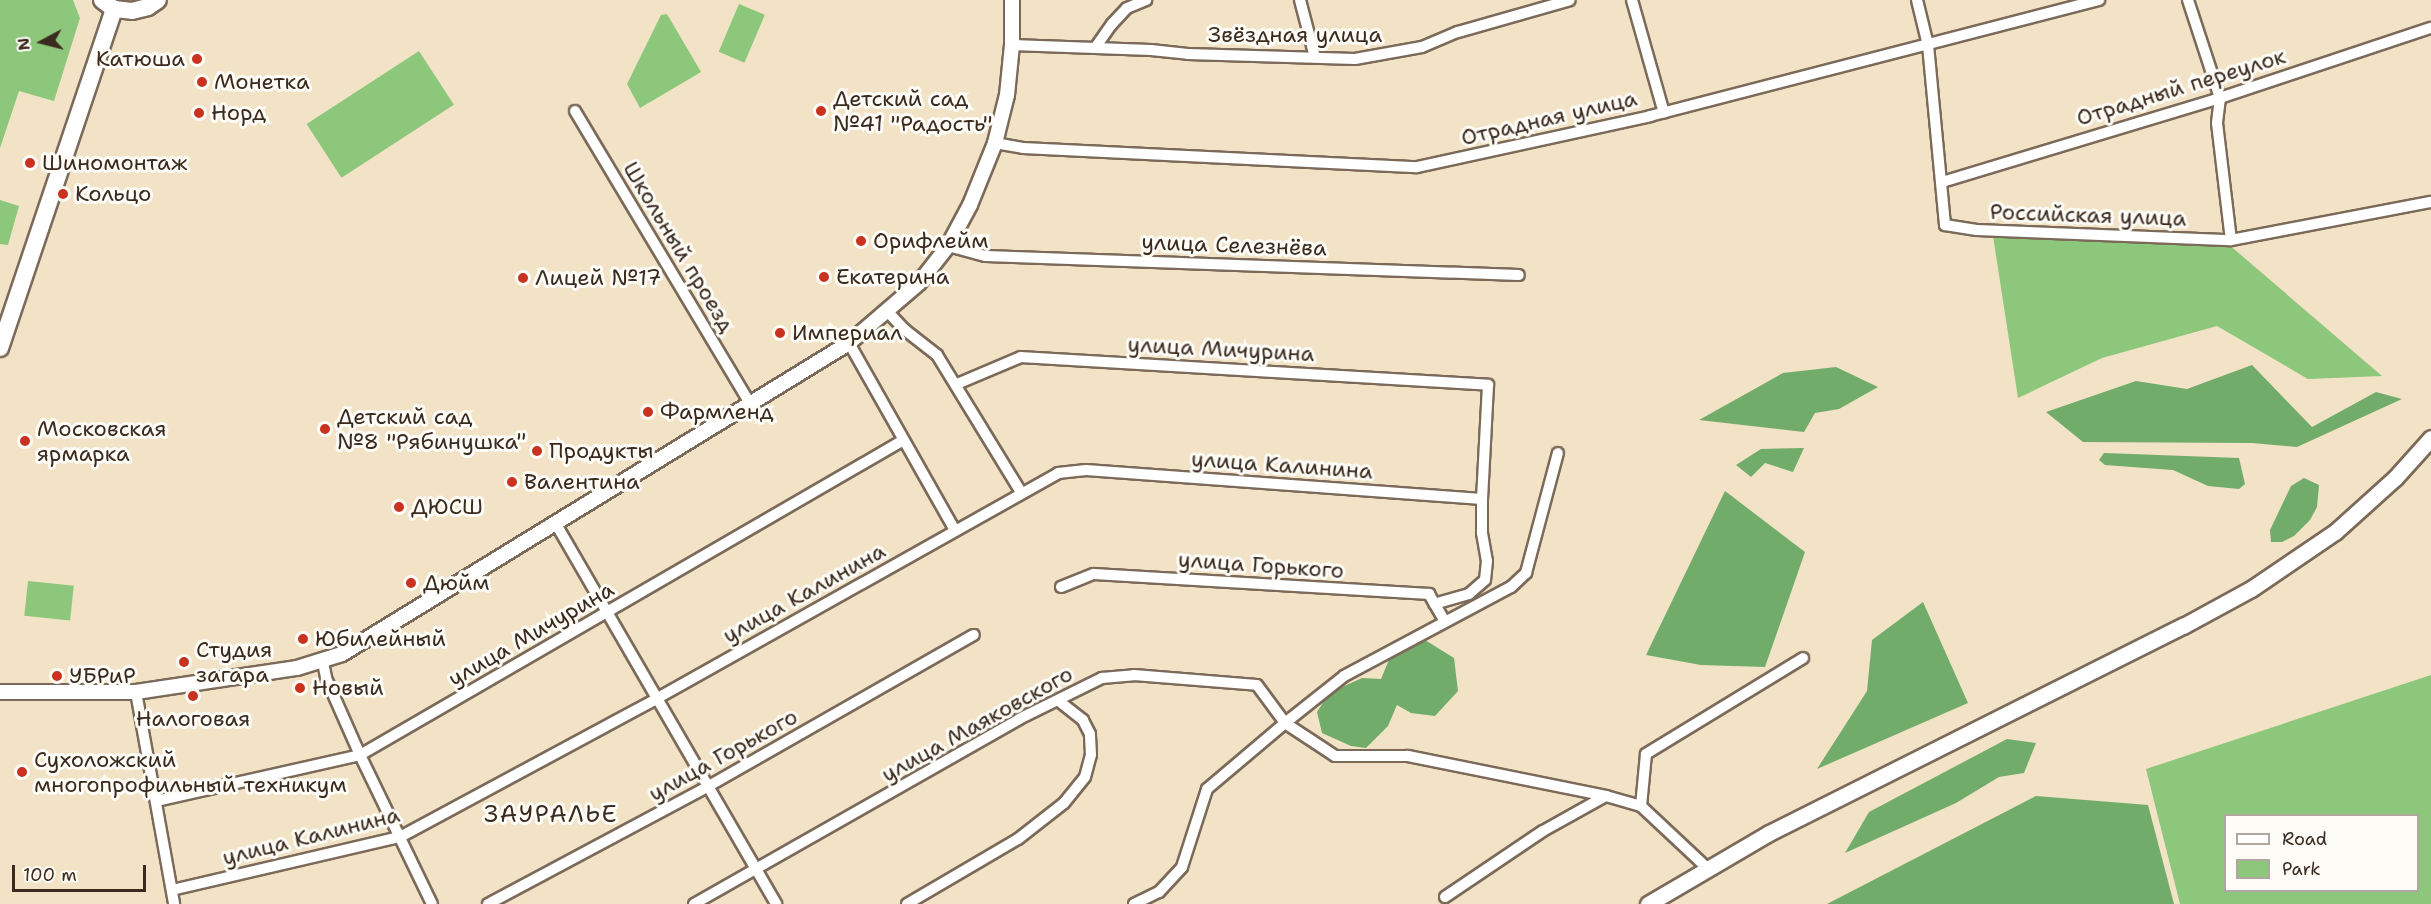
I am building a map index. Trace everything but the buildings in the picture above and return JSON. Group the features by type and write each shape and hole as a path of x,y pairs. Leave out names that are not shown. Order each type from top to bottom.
{"main road":[{"path":"0,348 108,4 132,11 148,7 158,0"},
{"path":"1648,904 1769,833 2183,626 2251,589 2302,557 2351,518 2395,478 2431,438"}],"street":[{"path":"0,692 136,692 323,662 360,645 849,343 888,312 919,283 948,246 970,205 995,143 1007,95 1012,45 1012,0"},
{"path":"1095,48 1112,24 1128,8 1146,0"},
{"path":"1300,0 1315,57"},
{"name":"Звёздная улица","path":"1012,45 1188,54 1356,58 1399,53 1458,32 1570,0"},
{"path":"1632,0 1664,113"},
{"path":"1917,0 1928,45 1942,182"},
{"name":"Отрадная улица","path":"995,143 1023,148 1417,166 1664,113 2099,0"},
{"path":"2188,0 2220,98 2217,123 2231,240"},
{"name":"Отрадный переулок","path":"1942,182 2220,98 2431,28"},
{"name":"Школьный проезд","path":"575,111 750,403"},
{"name":"Российская улица","path":"1942,182 1945,225 1977,230 2231,240 2431,202"},
{"name":"улица Селезнёва","path":"948,246 986,256 1519,275"},
{"path":"888,312 905,330 937,355 957,384 1021,492"},
{"path":"849,343 902,441 955,530"},
{"name":"улица Мичурина","path":"957,384 1021,357 1488,385 1482,499"},
{"name":"улица Мичурина","path":"156,801 360,755 902,441"},
{"path":"1134,904 1159,892 1182,867 1207,789 1285,723 1344,676 1511,587 1526,573 1558,453"},
{"name":"улица Калинина","path":"172,890 400,837 656,699 1058,473 1086,470 1482,499"},
{"path":"1445,622 1434,604 1469,594 1485,580 1487,561 1482,533 1482,499"},
{"path":"556,524 776,904"},
{"name":"улица Горького","path":"1062,587 1094,574 1144,576 1429,594 1434,604"},
{"name":"улица Горького","path":"488,904 707,787 974,635"},
{"path":"1641,806 1646,754 1803,658"},
{"path":"323,662 326,678 360,755 432,904"},
{"name":"улица Маяковского","path":"694,904 1019,719 1102,678 1124,676 1257,685 1285,723"},
{"path":"136,692 174,904"},
{"path":"908,904 1018,839 1064,803 1085,777 1091,755 1090,734 1083,720 1059,701"},
{"path":"1285,723 1335,756 1408,756 1606,796 1641,806 1707,868"},
{"path":"1445,897 1543,831 1606,796"}],"green space":[{"path":"0,0 73,0 80,18 54,101 19,91 0,148"},
{"path":"739,4 765,15 744,63 719,52"},
{"path":"667,14 701,72 640,108 627,84 661,15"},
{"path":"419,51 454,105 341,178 307,124"},
{"path":"0,200 19,206 8,245 0,244"},
{"path":"1993,236 2220,237 2382,376 2308,379 2217,326 2102,358 2018,398"},
{"path":"2252,365 2312,427 2376,392 2402,399 2297,447 2252,443 2083,442 2046,412 2136,381 2187,389"},
{"path":"1836,367 1878,387 1839,409 1815,413 1804,432 1699,420 1783,373"},
{"path":"1804,448 1793,472 1765,463 1751,477 1736,465 1761,449"},
{"path":"2104,453 2239,458 2245,484 2239,489 2208,486 2173,470 2105,465 2099,460"},
{"path":"2304,478 2319,485 2317,507 2310,520 2294,536 2282,542 2271,542 2270,530 2291,486"},
{"path":"1725,491 1805,552 1765,667 1701,665 1646,655"},
{"path":"28,581 74,586 70,621 24,616"},
{"path":"1923,602 1968,703 1817,769 1867,691 1872,640"},
{"path":"1425,640 1454,658 1458,691 1435,716 1411,713 1397,705 1388,726 1366,748 1351,746 1322,733 1317,712 1329,693 1362,678 1381,679 1391,655"},
{"path":"2431,675 2431,904 2180,904 2146,769"},
{"path":"2007,739 2036,743 2024,773 1999,777 1956,803 1845,853 1869,812"},
{"path":"2036,796 2148,805 2174,904 1827,904"}],"place":[{"name":"Катюша","path":"197,59"},
{"name":"Монетка","path":"202,82"},
{"name":"Детский сад №41 \"Радость\"","path":"821,111"},
{"name":"Норд","path":"199,113"},
{"name":"Шиномонтаж","path":"30,163"},
{"name":"Кольцо","path":"63,194"},
{"name":"Орифлейм","path":"861,241"},
{"name":"Екатерина","path":"824,277"},
{"name":"Лицей №17","path":"523,278"},
{"name":"Империал","path":"780,333"},
{"name":"Фармленд","path":"648,412"},
{"name":"Детский сад №8 \"Рябинушка\"","path":"325,429"},
{"name":"Московская ярмарка","path":"25,441"},
{"name":"Продукты","path":"537,451"},
{"name":"Валентина","path":"512,482"},
{"name":"ДЮСШ","path":"399,507"},
{"name":"Дюйм","path":"411,583"},
{"name":"Юбилейный","path":"303,639"},
{"name":"Студия загара","path":"184,662"},
{"name":"УБРиР","path":"57,676"},
{"name":"Новый","path":"300,688"},
{"name":"Налоговая","path":"193,696"},
{"name":"Сухоложский многопрофильный техникум","path":"22,772"}],"district":[{"name":"ЗАУРАЛЬЕ","path":"551,815"}]}
